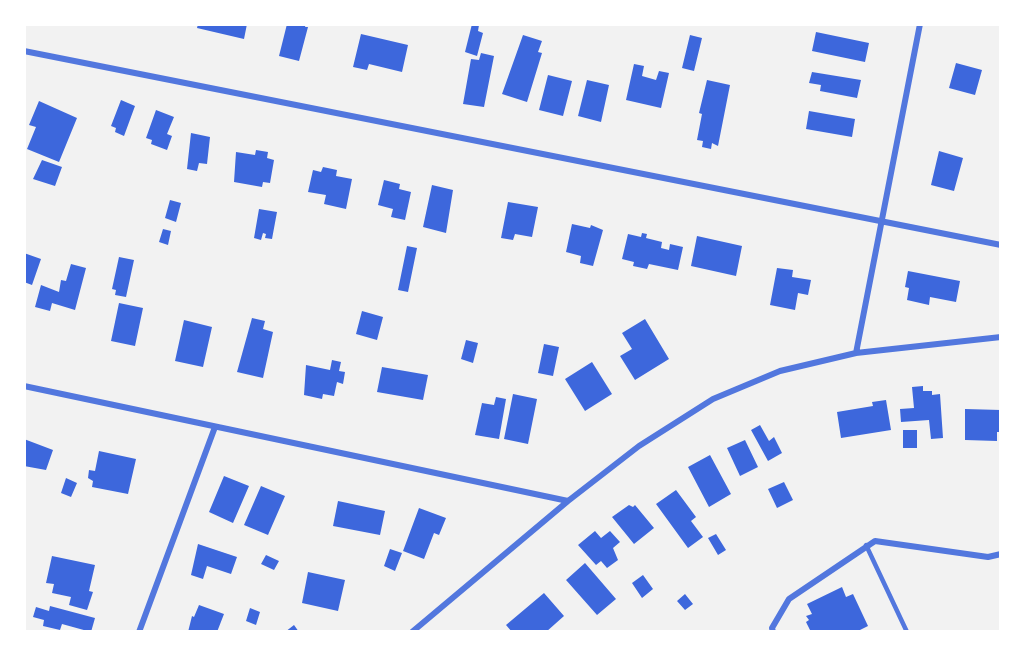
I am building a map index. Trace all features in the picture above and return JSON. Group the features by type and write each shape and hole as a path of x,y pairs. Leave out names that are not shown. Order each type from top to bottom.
{"street":[{"path":"856,353 920,24"},
{"path":"24,51 1001,245"},
{"path":"412,632 568,501 639,446 713,399 780,371 856,353 1001,337"},
{"path":"24,386 568,501"},
{"path":"139,632 215,427"},
{"path":"773,632 772,628 789,599 875,541 988,557 1001,555"}],"lane":[{"path":"866,545 907,632"}],"building":[{"path":"198,24 247,24 244,39 197,28"},
{"path":"287,24 306,24 305,27 308,27 299,61 279,56"},
{"path":"472,24 479,25 478,31 483,33 477,56 465,52"},
{"path":"816,32 869,43 865,62 812,51"},
{"path":"361,34 408,45 402,72 369,64 367,70 353,67"},
{"path":"523,35 542,41 538,52 542,53 527,102 502,94"},
{"path":"690,35 702,38 694,71 682,68"},
{"path":"481,53 494,56 484,107 463,104 471,59 479,60"},
{"path":"956,63 982,70 975,95 949,88"},
{"path":"634,64 644,66 642,76 656,80 659,71 669,73 661,108 626,100"},
{"path":"812,72 861,80 857,98 820,91 821,85 809,83"},
{"path":"548,75 572,81 563,116 539,110"},
{"path":"587,80 609,85 601,122 578,116"},
{"path":"707,80 730,85 718,146 712,143 711,149 702,147 703,141 697,140 702,114 699,113"},
{"path":"121,100 135,106 124,136 115,132 116,128 111,126"},
{"path":"39,101 77,118 59,162 27,149 36,127 29,125"},
{"path":"156,110 174,117 167,134 172,136 167,150 151,144 152,140 146,138"},
{"path":"809,111 855,119 852,137 806,129"},
{"path":"191,133 210,137 207,164 199,163 197,171 187,169"},
{"path":"256,150 268,152 267,158 274,160 270,183 263,182 262,187 234,182 236,152 255,155"},
{"path":"939,151 963,158 954,191 931,185"},
{"path":"42,160 62,167 55,186 33,179"},
{"path":"323,167 337,170 336,176 352,179 346,209 324,204 326,195 308,192 313,170 321,172"},
{"path":"384,180 400,184 399,189 411,192 405,220 391,217 393,209 378,205"},
{"path":"432,185 453,190 446,233 423,227"},
{"path":"170,200 181,203 176,222 165,218"},
{"path":"508,202 538,207 532,237 515,234 513,240 501,238"},
{"path":"259,209 277,212 272,239 265,238 266,234 263,233 261,240 254,238"},
{"path":"572,224 590,228 591,225 603,230 593,266 580,263 581,256 566,252"},
{"path":"163,229 171,231 168,245 159,242"},
{"path":"642,233 647,234 646,238 662,242 661,248 669,250 670,244 683,247 678,270 649,264 647,269 633,266 634,262 622,259 628,234 641,237"},
{"path":"697,236 742,246 736,276 691,266"},
{"path":"407,246 417,248 408,292 398,290"},
{"path":"24,253 41,259 32,285 24,282"},
{"path":"119,257 134,260 126,297 115,295 116,290 112,289"},
{"path":"71,264 86,268 75,310 52,303 50,311 35,307 41,285 59,292 61,280 66,281"},
{"path":"777,268 793,270 792,277 811,280 808,295 798,293 795,310 770,305"},
{"path":"908,271 960,281 956,302 930,297 929,305 907,300 909,288 905,287"},
{"path":"119,303 143,308 135,346 111,341"},
{"path":"362,311 383,317 377,340 356,334"},
{"path":"252,318 265,321 263,329 273,332 263,378 237,372"},
{"path":"645,319 669,359 635,380 620,356 632,349 622,333"},
{"path":"184,320 212,327 203,367 175,361"},
{"path":"466,340 478,343 473,363 461,359"},
{"path":"544,344 559,347 553,376 538,373"},
{"path":"332,360 341,362 339,371 345,372 343,384 337,382 334,396 323,394 322,399 304,395 306,365 330,370"},
{"path":"592,362 612,394 585,411 565,379"},
{"path":"382,367 428,375 423,400 377,392"},
{"path":"923,386 923,391 932,391 932,395 940,394 943,438 931,439 929,420 901,422 900,409 914,408 912,387"},
{"path":"513,394 537,399 528,444 504,439"},
{"path":"496,397 506,399 499,439 475,435 482,403 494,405"},
{"path":"886,400 891,430 841,438 837,412 873,406 872,402"},
{"path":"965,409 1001,410 1001,432 997,432 997,441 965,440"},
{"path":"760,425 769,441 774,437 782,453 768,461 751,430"},
{"path":"903,430 917,430 917,448 903,448"},
{"path":"24,439 53,450 46,470 24,466"},
{"path":"745,440 758,467 740,476 727,448"},
{"path":"99,451 136,459 128,494 92,487 93,481 88,478 89,470 95,471"},
{"path":"710,455 731,494 709,507 688,467"},
{"path":"224,476 249,486 233,523 209,512"},
{"path":"66,478 77,483 71,497 61,493"},
{"path":"784,482 793,500 777,508 768,489"},
{"path":"261,486 285,496 268,535 244,525"},
{"path":"676,490 696,517 691,521 703,537 688,548 656,504"},
{"path":"338,501 385,511 380,535 333,526"},
{"path":"629,505 633,507 635,505 654,528 634,544 612,517"},
{"path":"419,508 446,518 439,535 434,533 424,559 403,551"},
{"path":"595,531 601,538 610,531 620,542 613,548 618,560 607,568 601,561 596,565 578,545"},
{"path":"716,534 726,550 718,555 708,538"},
{"path":"198,544 237,557 231,574 207,566 203,579 191,575"},
{"path":"390,549 402,553 395,571 384,566"},
{"path":"266,555 279,561 274,570 261,564"},
{"path":"52,556 95,565 89,591 93,592 87,610 69,605 71,597 52,593 54,584 46,583"},
{"path":"585,563 616,599 597,615 566,580"},
{"path":"308,572 345,580 338,611 302,603"},
{"path":"643,575 653,589 642,598 632,583"},
{"path":"842,587 846,597 853,594 868,626 860,630 861,632 811,632 806,616 812,614 807,604"},
{"path":"544,593 564,616 546,632 512,632 506,625"},
{"path":"685,594 693,604 685,610 677,601"},
{"path":"199,605 224,614 217,632 188,632 192,616 194,617"},
{"path":"50,606 95,618 91,632 62,624 60,630 43,626 44,620 33,617 36,607 49,611"},
{"path":"250,608 260,612 256,625 246,621"},
{"path":"294,625 299,632 285,632"}]}
